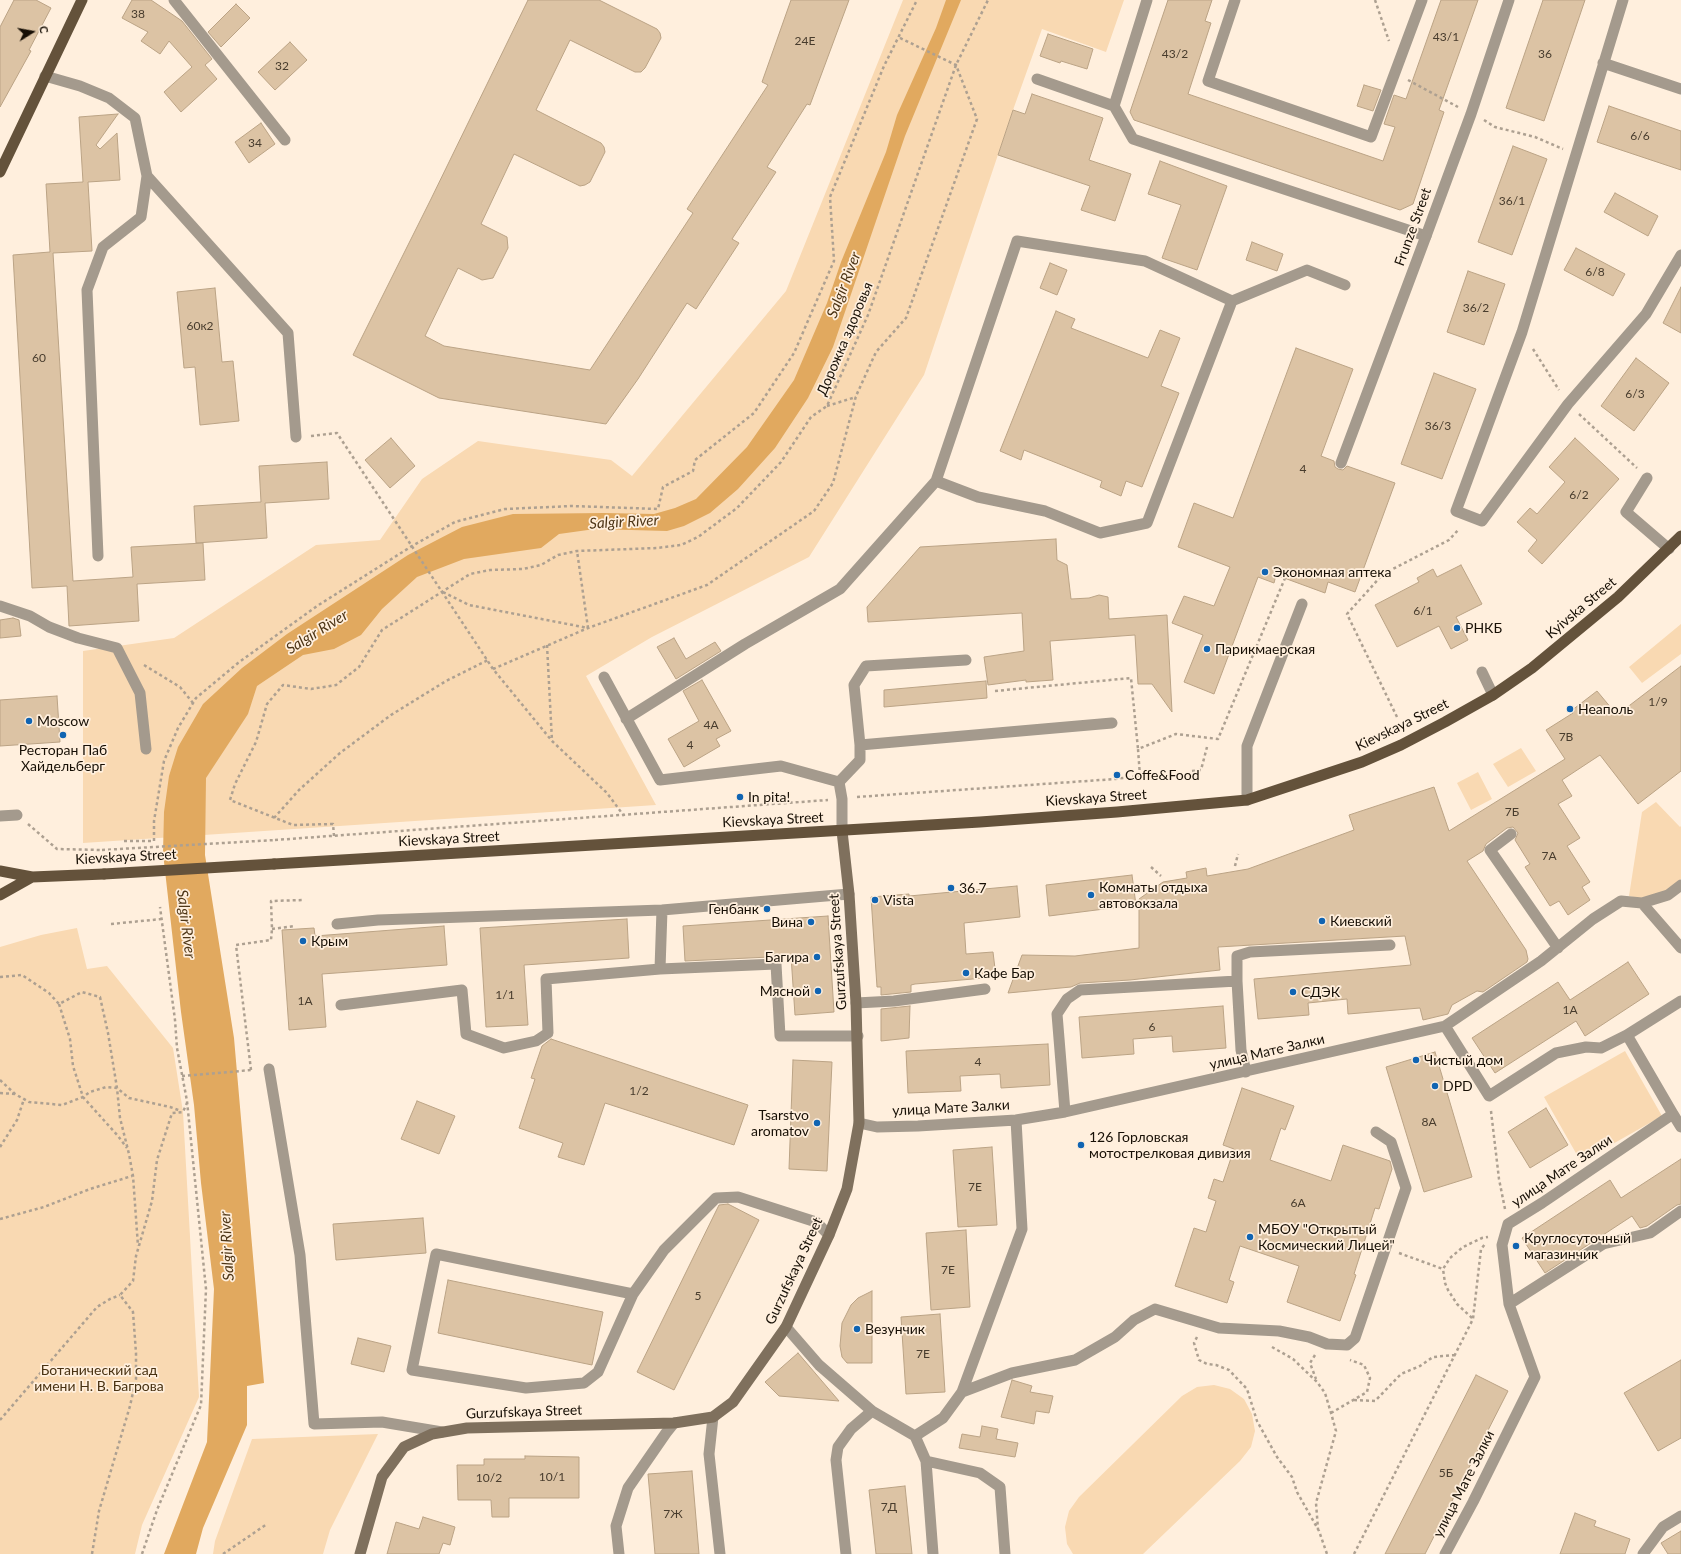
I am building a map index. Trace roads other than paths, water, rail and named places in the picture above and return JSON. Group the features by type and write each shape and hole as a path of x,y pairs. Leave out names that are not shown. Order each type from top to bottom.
{"main road":[{"path":"0,172 82,0"},
{"name":"Kyivska Street","path":"1492,695 1532,668 1571,637 1618,597 1681,536"},
{"name":"Kievskaya Street","path":"0,871 32,877 104,874 842,831 1109,813 1247,800 1362,762 1401,745 1492,695"},
{"name":"Gurzufskaya Street","path":"360,1554 382,1477 404,1448 432,1434 467,1428 674,1423 713,1417 733,1402 786,1327 829,1235 847,1189 859,1123 858,1036 849,894 842,831"},
{"name":"Kievskaya Street","path":"0,895 32,877"}],"street":[{"path":"174,0 285,140"},
{"path":"1114,106 1147,0"},
{"path":"1235,0 1208,81 1371,137 1422,0"},
{"name":"Frunze Street","path":"1341,463 1426,236 1509,0"},
{"path":"1623,0 1522,332 1456,511 1482,521 1568,404 1646,314 1681,254"},
{"path":"1603,63 1681,89"},
{"path":"45,76 80,86 109,98 135,118 147,176 141,217 103,247 87,290 98,556"},
{"path":"1037,79 1114,106 1133,139 1426,236"},
{"path":"147,176 288,333 296,437"},
{"path":"626,719 745,644 840,589 936,481 1017,241 1145,260 1232,301"},
{"path":"936,481 978,497 1045,511 1100,533 1147,523 1232,301 1307,270 1345,284"},
{"path":"1648,478 1626,512 1669,549"},
{"path":"1247,800 1247,746 1302,604"},
{"path":"0,606 30,616 49,627 78,638 117,648 140,693 146,749"},
{"path":"839,782 860,760 854,685 866,666 966,660"},
{"path":"1482,672 1492,695"},
{"path":"604,677 660,780 781,766 839,782"},
{"path":"860,745 1112,723"},
{"path":"839,782 842,798 842,831"},
{"path":"0,816 18,815"},
{"path":"1511,834 1490,850 1558,948"},
{"path":"1681,885 1668,895 1642,903 1681,948"},
{"path":"337,924 378,920 662,910 849,894"},
{"name":"улица Мате Залки","path":"859,1123 877,1127 1016,1120 1065,1112 1445,1026 1558,948 1593,919 1622,901 1642,903"},
{"path":"660,969 662,910"},
{"path":"1246,1072 1241,1050 1237,956 1250,952 1390,946"},
{"path":"341,1005 462,990 466,1034 504,1048 536,1041 548,1033 546,979 660,969 776,964 780,1036 858,1036"},
{"path":"1065,1112 1057,1014 1067,999 1080,990 1237,981"},
{"path":"856,1003 894,1001 985,989"},
{"path":"1445,1026 1489,1096 1556,1053 1586,1047 1601,1048 1627,1035 1681,1001"},
{"path":"1627,1035 1681,1127"},
{"path":"269,1069 300,1255 314,1424 382,1422 443,1432"},
{"name":"улица Мате Залки","path":"1444,1554 1473,1502 1535,1377 1509,1304 1502,1245 1508,1224 1542,1203 1673,1114"},
{"path":"915,1436 943,1418 962,1392 1022,1229 1016,1120"},
{"path":"962,1392 1012,1373 1076,1360 1115,1337 1134,1320 1155,1309 1219,1328 1279,1332 1309,1337 1327,1344 1347,1346 1355,1338 1406,1188 1391,1142 1376,1132"},
{"path":"633,1294 436,1254 412,1370 526,1388 584,1383 598,1372 633,1294 664,1250 716,1198 738,1197 816,1222 829,1235"},
{"path":"1509,1304 1603,1244 1650,1233 1681,1211"},
{"path":"786,1327 819,1365 872,1411 915,1436 926,1461 933,1554"},
{"path":"846,1554 836,1460 838,1447 851,1430 872,1411"},
{"path":"713,1417 710,1454 720,1554"},
{"path":"619,1554 616,1526 628,1488 674,1423"},
{"path":"926,1461 980,1473 1000,1487 1005,1554"},
{"path":"1643,1554 1663,1527 1681,1516"}],"water":[{"name":"Salgir River","path":"946,0 961,0 905,136 833,347 808,398 775,448 738,489 710,513 684,526 667,531 595,529 559,534 541,548 464,559 417,577 382,609 361,635 334,649 303,655 257,686 248,714 206,778 205,855 234,1038 264,1383 247,1386 247,1425 203,1528 196,1554 164,1554 207,1442 214,1289 201,1183 194,1105 181,1012 163,853 164,812 169,776 178,747 203,704 242,668 287,634 408,555 462,527 513,514 654,514 675,508 696,499 747,447 794,380 827,303 841,262 886,152 897,115 936,28"}],"place":[{"name":"Экономная аптека","path":"1265,572"},
{"name":"РНКБ","path":"1457,628"},
{"name":"Парикмаерская","path":"1207,649"},
{"name":"Неаполь","path":"1570,709"},
{"name":"Moscow","path":"29,721"},
{"name":"Ресторан Паб Хайдельберг","path":"63,735"},
{"name":"Coffe&Food","path":"1117,775"},
{"name":"In pita!","path":"740,797"},
{"name":"36.7","path":"951,888"},
{"name":"Комнаты отдыха автовокзала","path":"1091,895"},
{"name":"Vista","path":"875,900"},
{"name":"Генбанк","path":"767,909"},
{"name":"Киевский","path":"1322,921"},
{"name":"Вина","path":"811,922"},
{"name":"Крым","path":"303,941"},
{"name":"Багира","path":"817,957"},
{"name":"Кафе Бар","path":"966,973"},
{"name":"Мясной","path":"818,991"},
{"name":"СДЭК","path":"1293,992"},
{"name":"Чистый дом","path":"1416,1060"},
{"name":"DPD","path":"1435,1086"},
{"name":"Tsarstvo aromatov","path":"817,1123"},
{"name":"126 Горловская мотострелковая дивизия","path":"1081,1145"},
{"name":"МБОУ \"Открытый Космический Лицей\"","path":"1250,1237"},
{"name":"Круглосуточный магазинчик","path":"1516,1246"},
{"name":"Везунчик","path":"857,1329"}],"park label":[{"name":"Ботанический сад имени Н. В. Багрова","path":"99,1378"}]}
